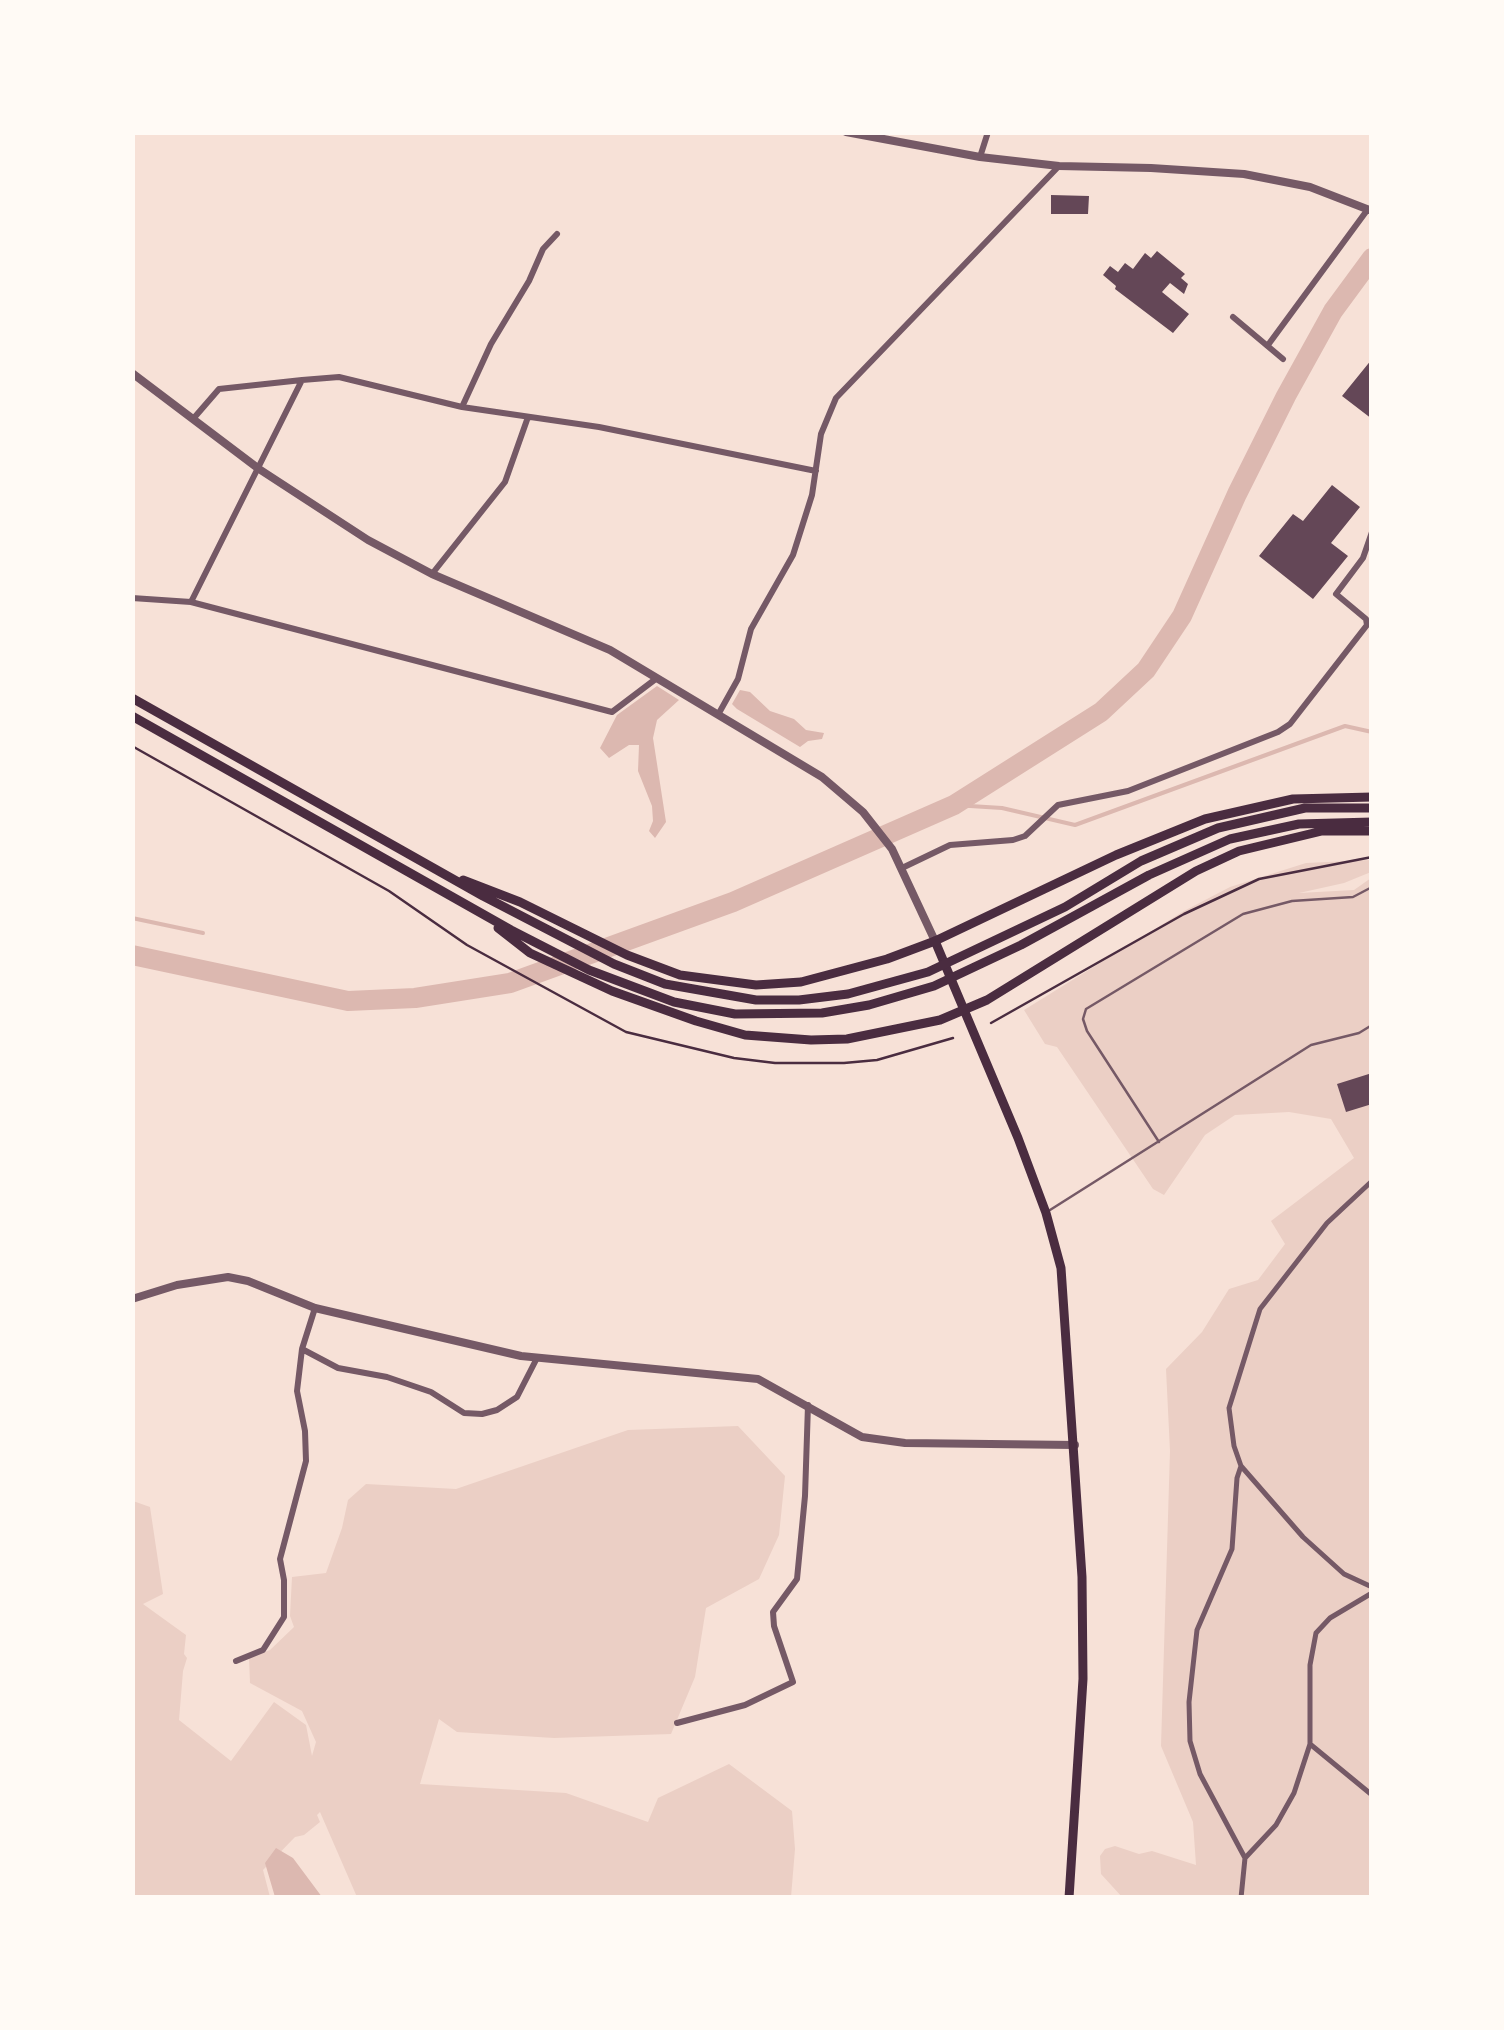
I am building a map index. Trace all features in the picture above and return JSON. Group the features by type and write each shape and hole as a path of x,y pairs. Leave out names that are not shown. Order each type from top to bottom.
{"main road":[{"path":"132,698 446,875 614,964 665,984 756,1000 848,994 928,972 1064,906 1141,861 1218,828 1306,808 1372,808"},
{"path":"132,716 589,970 638,991 722,1012 822,1014 934,986 1136,882 1230,840 1299,824 1372,822"},
{"path":"446,875 490,889 680,975 756,985 801,982 888,960 936,942 1133,848 1205,819 1293,800 1372,796"},
{"path":"468,906 530,952 612,991 745,1034 811,1040 847,1038 917,1026 962,1011 1011,986 1196,871 1238,852 1322,831 1372,831"},
{"path":"936,942 1046,1213 1060,1268 1082,1577 1083,1679 1069,1898"}],"street":[{"path":"846,132 980,157 1059,166 1244,174 1310,187 1370,210 1268,345"},
{"path":"980,157 988,132"},
{"path":"719,714 738,679 751,630 792,555 816,471 821,434 836,398 1059,166"},
{"path":"462,406 491,344 530,281 543,249 556,234"},
{"path":"1232,317 1283,359"},
{"path":"132,374 327,516 432,574 560,626 658,677 792,756 863,812 896,856 936,942"},
{"path":"192,420 219,389 339,377 462,406 816,471"},
{"path":"191,602 302,380"},
{"path":"432,574 505,482 528,416"},
{"path":"902,868 950,845 1025,836 1058,805 1128,790 1290,724 1367,626 1366,620 1336,594 1362,558 1372,532"},
{"path":"132,598 191,602 612,712 658,677"},
{"path":"1245,1858 1276,1825 1294,1792 1310,1744 1310,1665 1316,1633 1330,1618 1372,1590 1344,1574 1303,1537 1241,1466 1234,1446 1230,1408 1260,1309 1326,1223 1372,1181"},
{"path":"132,1298 228,1277 315,1308 538,1358 758,1379 842,1428 881,1440 1006,1446 1074,1444"},
{"path":"236,1661 263,1650 284,1617 286,1598 280,1559 306,1461 297,1391 302,1350 315,1308"},
{"path":"302,1350 338,1368 388,1377 432,1392 457,1410 482,1414 517,1397 538,1358"},
{"path":"676,1723 745,1705 793,1682 773,1612 797,1579 808,1406"},
{"path":"1241,1466 1232,1549 1196,1630 1188,1702 1190,1741 1200,1774 1245,1858 1241,1898"},
{"path":"1310,1744 1372,1795"}],"lane":[{"path":"1158,1142 1087,1031 1083,1019 1086,1009 1243,914 1292,901 1353,898 1372,887"},
{"path":"1046,1213 1311,1045 1359,1033 1372,1025"}],"path":[{"path":"132,746 389,891 545,988"},
{"path":"991,1022 1184,914 1259,880 1372,856"}],"shaded area":[{"path":"657,686 679,700 657,720 653,738 666,822 655,838 649,831 652,806 638,771 639,745 629,745 609,758 600,748 617,715"},
{"path":"740,690 750,692 770,711 794,719 806,730 824,733 822,739 800,747 737,709 732,704"},
{"path":"1371,860 1371,872 1299,893 1354,890 1371,878 1371,1897 1122,1897 1101,1874 1100,1856 1105,1849 1115,1846 1139,1854 1152,1851 1196,1865 1193,1822 1161,1746 1170,1451 1166,1369 1202,1332 1229,1289 1258,1280 1285,1244 1271,1221 1354,1158 1331,1119 1289,1112 1235,1115 1205,1135 1164,1195 1153,1189 1057,1047 1045,1044 1024,1010 1230,887 1306,863"},
{"path":"738,1426 785,1476 779,1535 759,1579 706,1608 695,1677 671,1734 554,1738 457,1732 439,1719 420,1784 566,1793 648,1822 658,1798 729,1764 792,1811 795,1849 791,1897 357,1897 320,1812 320,1822 295,1837 263,1870 270,1897 133,1898 133,1501 150,1507 163,1594 143,1604 186,1635 179,1720 231,1761 274,1702 306,1725 312,1756 316,1742 302,1711 250,1683 249,1658 270,1650 294,1627 290,1616 292,1577 326,1573 348,1500 366,1484 456,1489 628,1430"},
{"path":"276,1848 293,1858 322,1897 275,1897 265,1863"}],"building":[{"path":"1051,195 1089,196 1088,214 1051,214"},
{"path":"1157,251 1185,274 1181,278 1188,284 1184,294 1170,283 1162,292 1189,314 1173,333 1115,289 1103,275 1110,266 1118,272 1125,263 1133,269 1145,253 1151,258"},
{"path":"1372,359 1372,419 1342,396"},
{"path":"1332,485 1360,507 1331,543 1348,556 1313,599 1259,556 1293,514 1303,521"},
{"path":"1372,1073 1372,1104 1346,1112 1337,1084"}],"waterway":[{"path":"132,955 348,1001 415,998 510,983 733,902 954,805 1101,712 1146,670 1182,616 1286,396 1333,311 1372,258"},
{"path":"954,805 1002,808 1075,825 1345,726 1372,732"},
{"path":"132,918 203,933"}]}
